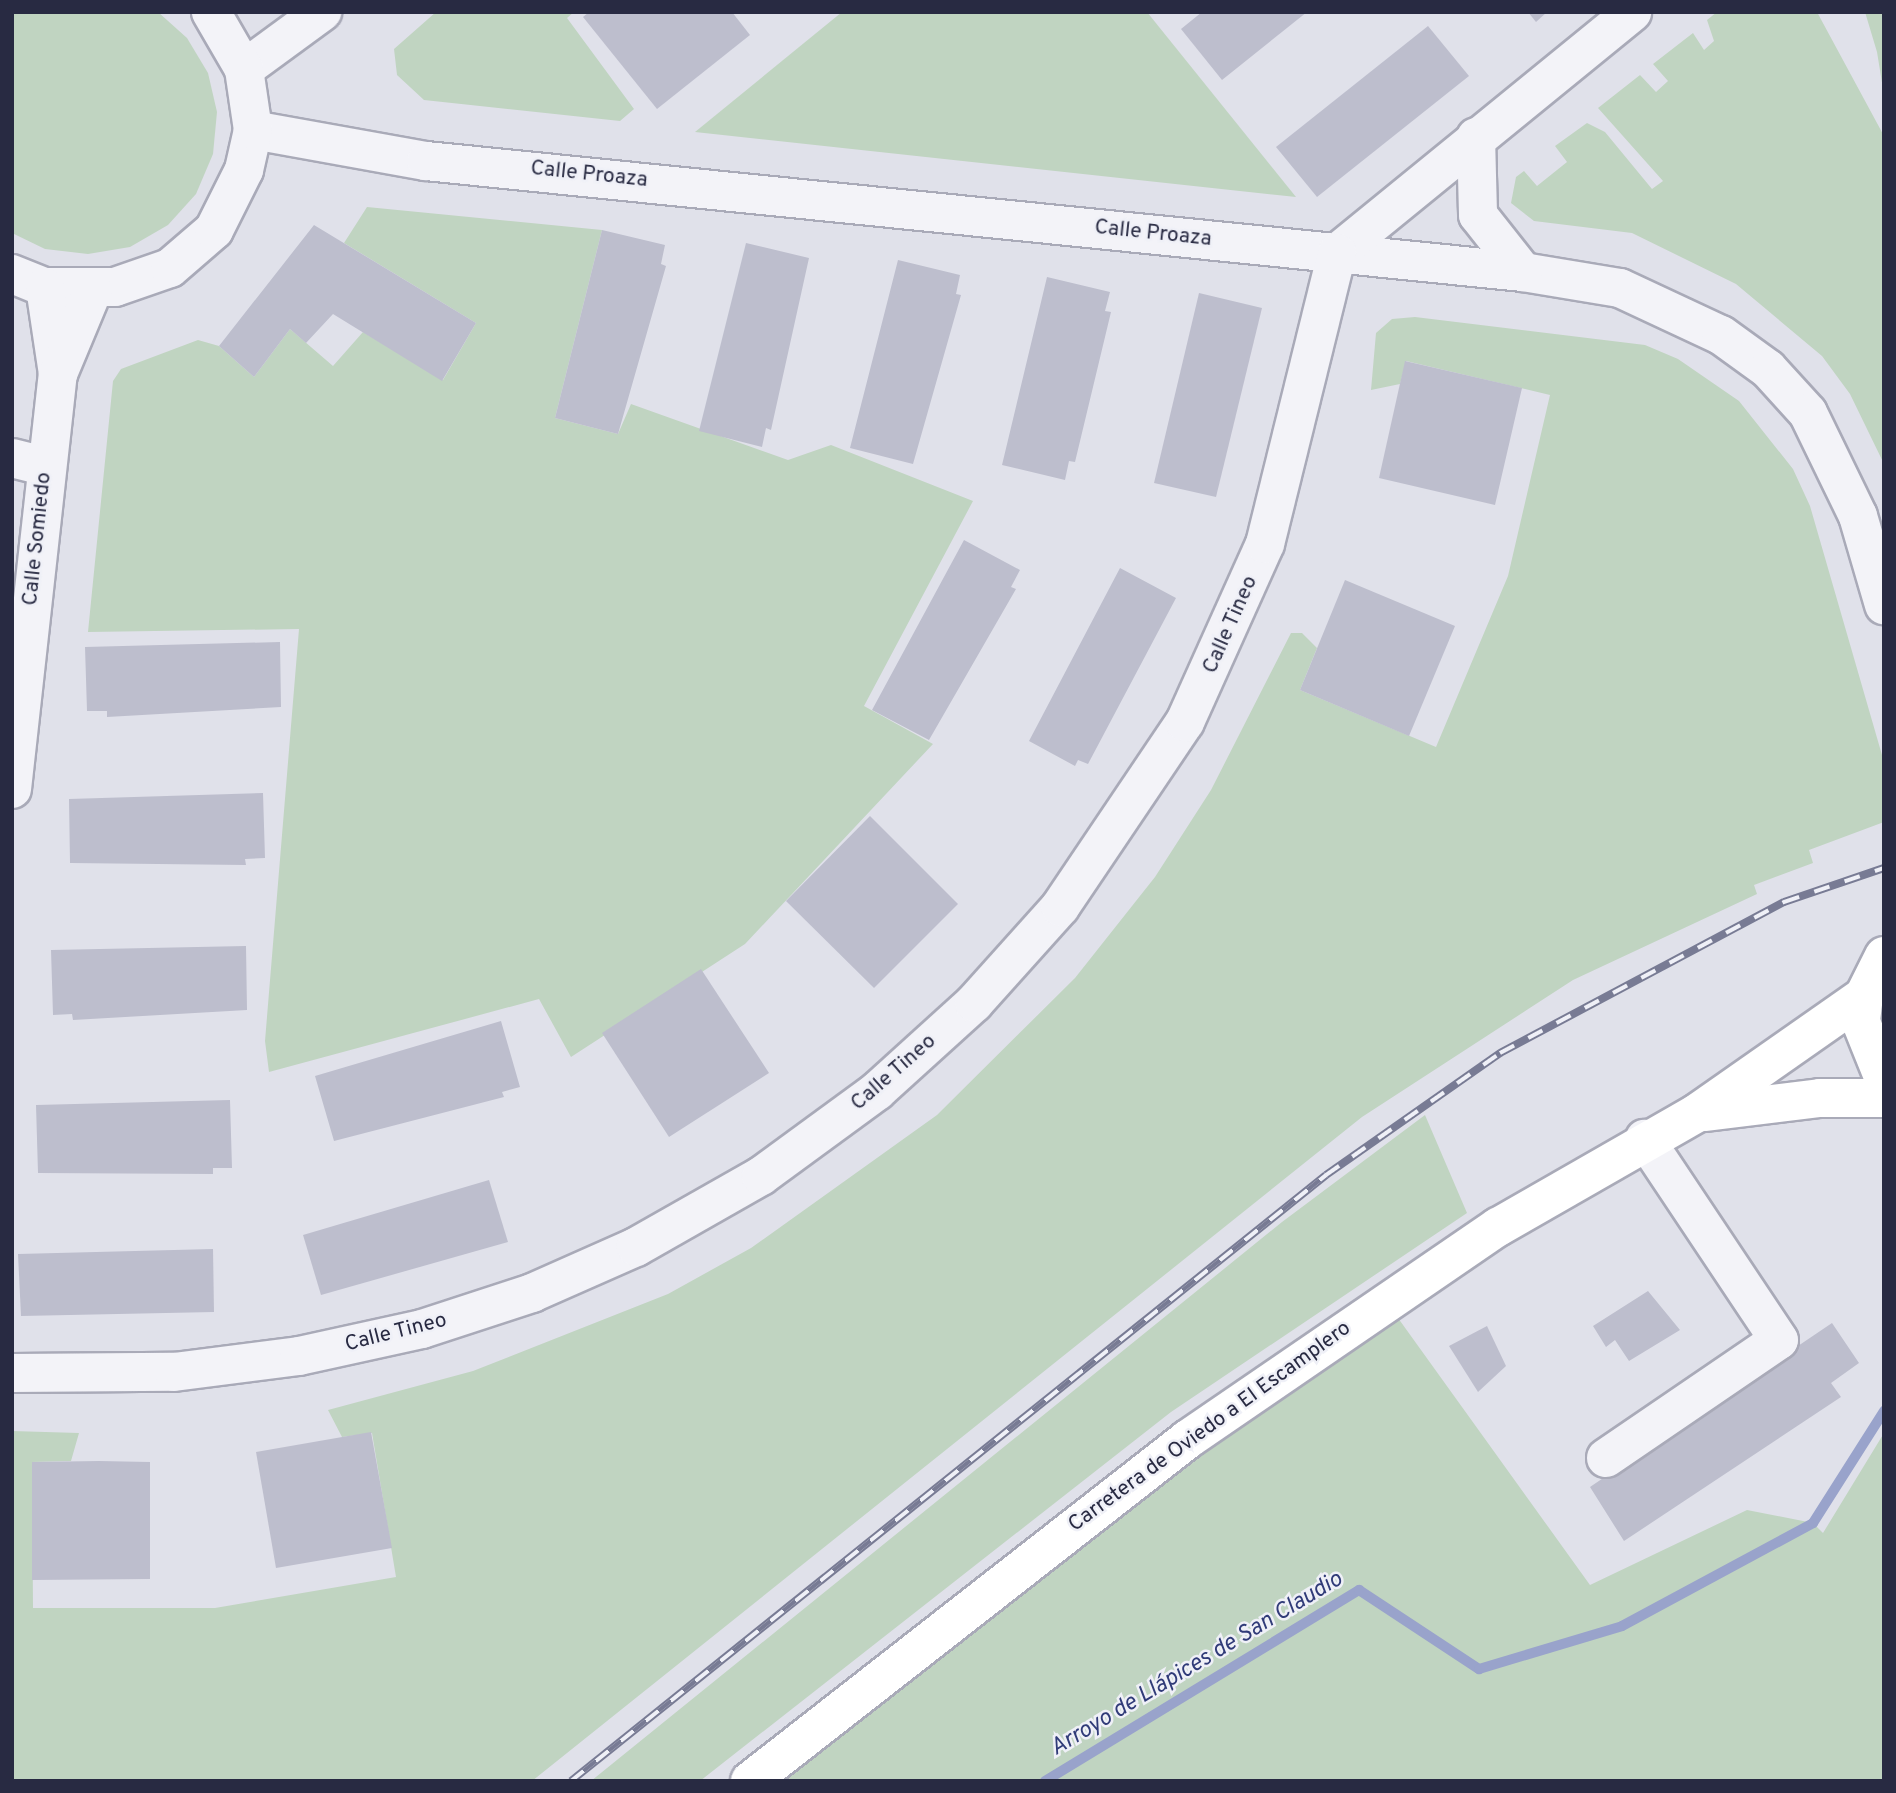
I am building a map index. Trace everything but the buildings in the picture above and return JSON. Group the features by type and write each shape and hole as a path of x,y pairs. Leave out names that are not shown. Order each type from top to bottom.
{"main road":[{"path":"1884,956 1864,996 1867,1049 1884,1079"},
{"name":"Carretera de Oviedo a El Escamplero","path":"750,1781 1188,1438 1498,1227 1645,1139 1697,1113 1864,996"},
{"name":"Carretera de Oviedo a El Escamplero","path":"1697,1113 1820,1098 1884,1098"}],"street":[{"path":"29,280 93,290 138,281 195,252 230,207 253,130 244,69 211,12"},
{"path":"244,69 322,12"},
{"path":"1337,253 1632,12"},
{"name":"Calle Proaza","path":"253,130 426,161 1523,272 1620,288 1674,308 1768,369 1808,413 1837,463 1884,605"},
{"path":"1476,137 1478,215 1523,272"},
{"name":"Calle Tineo","path":"12,1373 174,1372 299,1356 422,1329 532,1293 636,1247 761,1176 877,1091 974,1003 1060,907 1185,722 1265,544 1306,400 1337,253"},
{"name":"Calle Somiedo","path":"29,280 58,373"},
{"name":"Calle Somiedo","path":"12,789 29,462 58,373 93,290"},
{"path":"1606,1458 1779,1340 1645,1139"}],"green space":[{"path":"12,12 158,12 187,38 208,73 217,112 213,154 196,194 168,225 130,247 88,254 45,249 12,233"},
{"path":"436,12 574,12 567,18 634,109 620,121 424,100 397,75 394,49"},
{"path":"842,12 1147,12 1296,197 695,132"},
{"path":"1717,12 1817,12 1884,136 1884,464 1850,394 1822,356 1736,284 1632,233 1534,221 1511,203 1516,177 1524,171 1537,186 1567,162 1555,146 1587,123 1605,132 1652,189 1663,181 1598,108 1640,75 1656,92 1668,81 1653,64 1693,33 1704,50 1714,41 1707,20"},
{"path":"1865,12 1884,12 1884,95 1877,52"},
{"path":"367,207 602,230 555,418 618,434 631,404 788,460 831,445 973,501 864,706 933,744 745,944 571,1057 539,999 269,1072 265,1041 299,629 88,632 113,381 121,369 198,340 219,346 254,377 290,329 333,366 363,332 443,380 476,323 344,243"},
{"path":"1415,317 1645,345 1678,359 1739,401 1793,469 1810,506 1884,762 1884,822 1809,850 1813,863 1754,885 1757,894 1573,980 1362,1117 532,1781 12,1781 12,1431 79,1433 71,1461 32,1462 33,1608 215,1608 396,1577 372,1433 342,1437 328,1410 473,1371 668,1294 751,1248 937,1115 1075,978 1155,877 1211,790 1291,633 1302,633 1317,648 1300,690 1436,747 1508,576 1550,395 1406,361 1400,384 1371,390 1376,333 1392,319"},
{"path":"1425,1115 1467,1213 1171,1412 700,1781 591,1781 1282,1222"},
{"path":"1398,1318 1590,1585 1747,1510 1813,1523 1823,1533 1884,1433 1884,1781 784,1781 1171,1473"}],"waterway":[{"name":"Arroyo de Llápices de San Claudio","path":"1045,1781 1359,1590 1479,1669 1622,1626 1813,1523 1884,1411"}],"railway":[{"path":"571,1781 1326,1175 1500,1053 1784,902 1884,868"}]}
